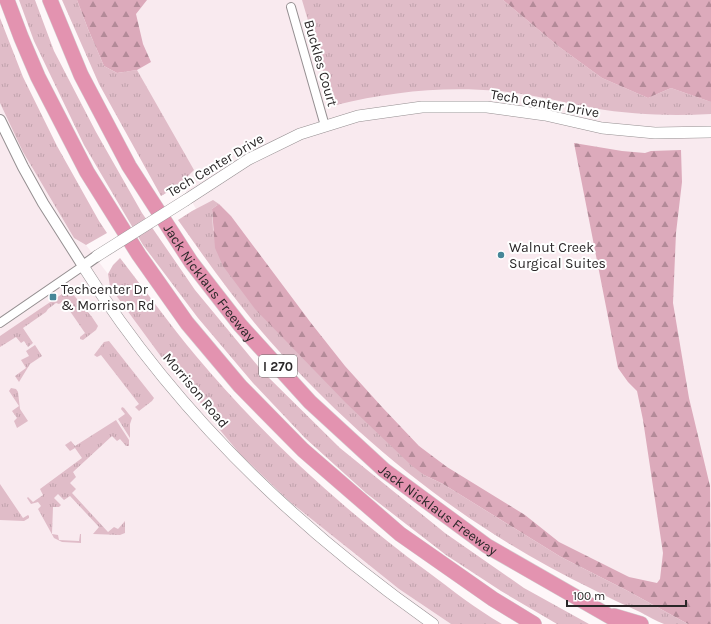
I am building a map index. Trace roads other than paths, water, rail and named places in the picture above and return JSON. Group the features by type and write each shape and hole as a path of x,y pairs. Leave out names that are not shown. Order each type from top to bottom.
{"highway":[{"name":"I 270","path":"7,0 38,77 87,172 139,255 192,329 240,386 303,450 400,534 493,600 534,624"},
{"name":"Jack Nicklaus Freeway","path":"50,0 82,75 129,166 191,262 240,325 310,402 384,470 487,546 623,624"},
{"path":"602,612 642,624"}],"main road":[{"name":"Tech Center Drive","path":"97,256 249,158 300,134 358,116 422,107 487,107 545,115 602,128 656,133 711,132"},
{"name":"Morrison Road","path":"83,266 100,292 158,371 223,445 268,490 322,539 367,576 433,624"}],"street":[{"name":"Buckles Court","path":"291,7 325,126"},
{"name":"Morrison Road","path":"0,120 43,203 83,266"},
{"name":"Tech Center Drive","path":"0,323 97,256"}],"place":[{"name":"Walnut Creek Surgical Suites","path":"501,255"},
{"name":"Techcenter Dr & Morrison Rd","path":"53,297"}]}
